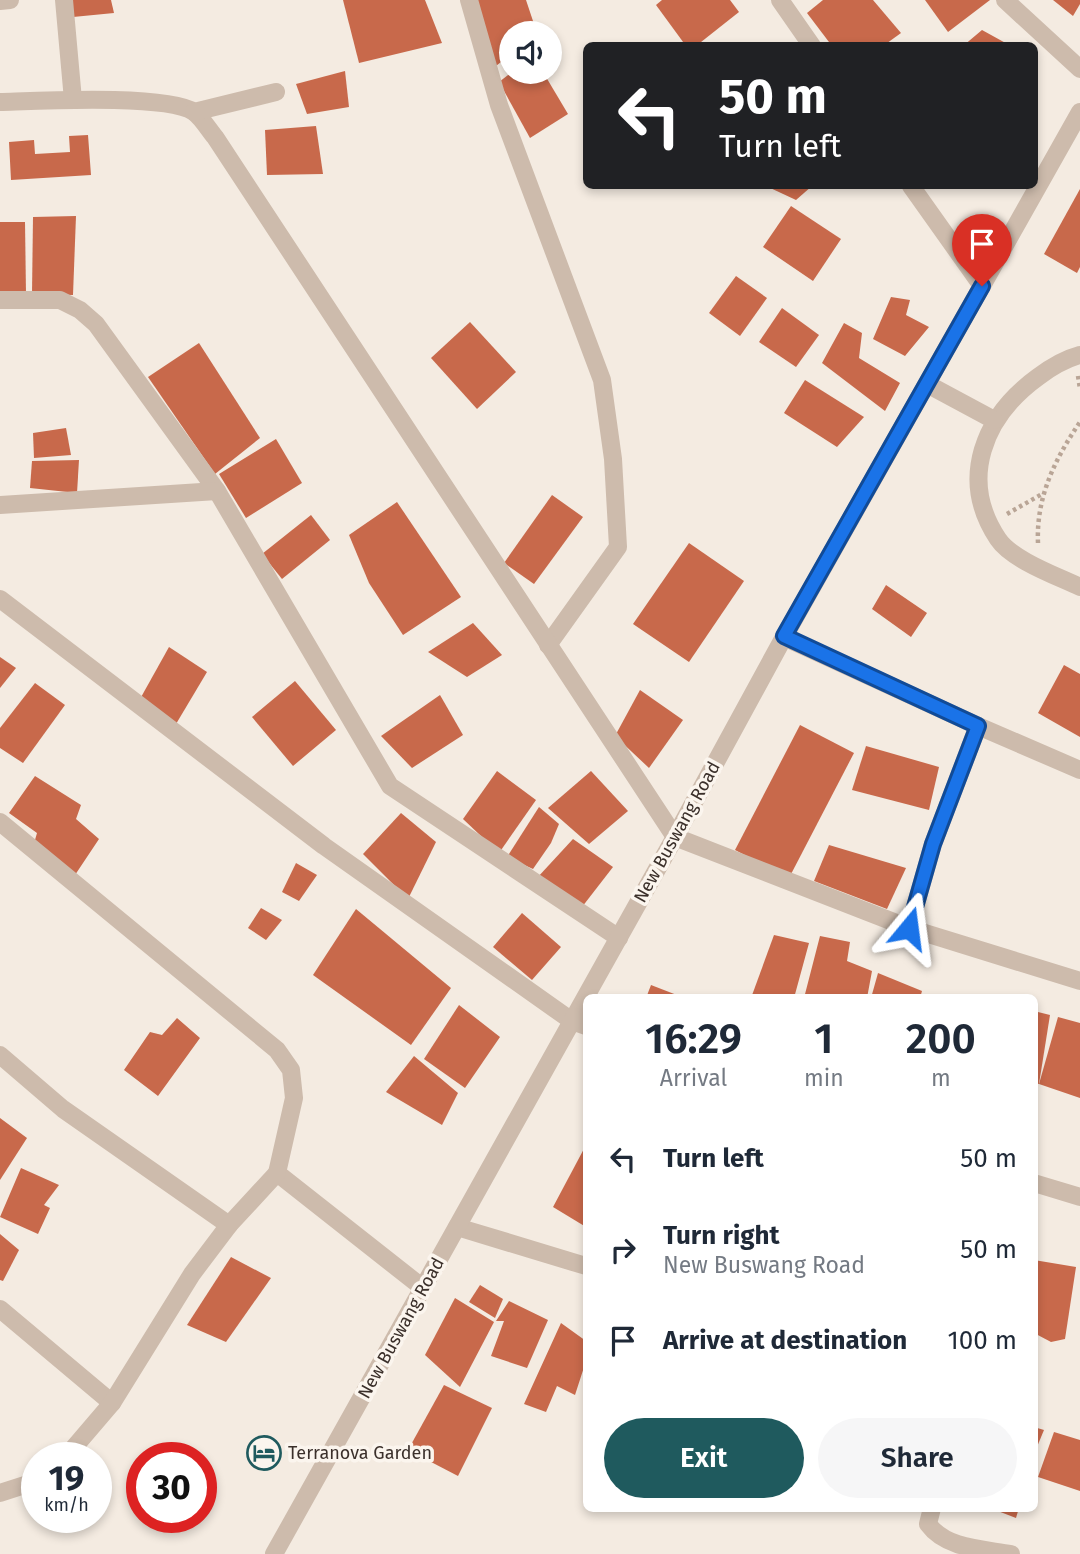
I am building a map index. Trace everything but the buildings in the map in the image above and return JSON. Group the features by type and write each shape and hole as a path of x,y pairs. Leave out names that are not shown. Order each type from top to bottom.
{"street":[{"path":"0,1 10,0"},
{"path":"64,0 73,100"},
{"path":"469,0 499,105 602,380 613,459 618,547 548,645"},
{"path":"780,0 809,42"},
{"path":"1005,0 1080,69"},
{"path":"0,102 125,101 169,104 194,112 276,92"},
{"path":"194,112 223,149 675,837 909,928 1080,981"},
{"name":"New Buswang Road","path":"1038,187 1080,112"},
{"path":"913,189 982,286"},
{"name":"New Buswang Road","path":"593,994 619,938 784,636 1037,189"},
{"path":"0,299 60,300 80,310 96,324 217,491 390,786 619,938"},
{"path":"1080,355 1049,369 1004,406 994,420 982,447 978,474 981,498 999,541 1015,554 1080,587"},
{"path":"927,384 994,420"},
{"path":"0,505 217,491"},
{"path":"0,599 324,846 579,1024"},
{"path":"784,636 1080,770"},
{"path":"909,928 933,844 978,726"},
{"path":"0,822 277,1050 291,1070 293,1098 277,1174 229,1225 192,1274 112,1404 79,1442"},
{"name":"New Buswang Road","path":"274,1554 457,1227 579,1024"},
{"path":"0,1055 63,1108 229,1225"},
{"path":"277,1174 423,1289"},
{"path":"1038,1183 1080,1197"},
{"path":"457,1227 583,1265"},
{"path":"0,1309 112,1404"},
{"path":"0,1493 21,1486"},
{"path":"931,1512 928,1524 937,1535 952,1543 1011,1554"}],"path":[{"path":"1041,568 1038,517 1043,494 1059,453 1080,422"},
{"path":"990,524 1043,494"}],"place":[{"name":"Terranova Garden","path":"264,1453"}],"route":[{"path":"909,928 933,844 978,726 784,636 982,286"}]}
